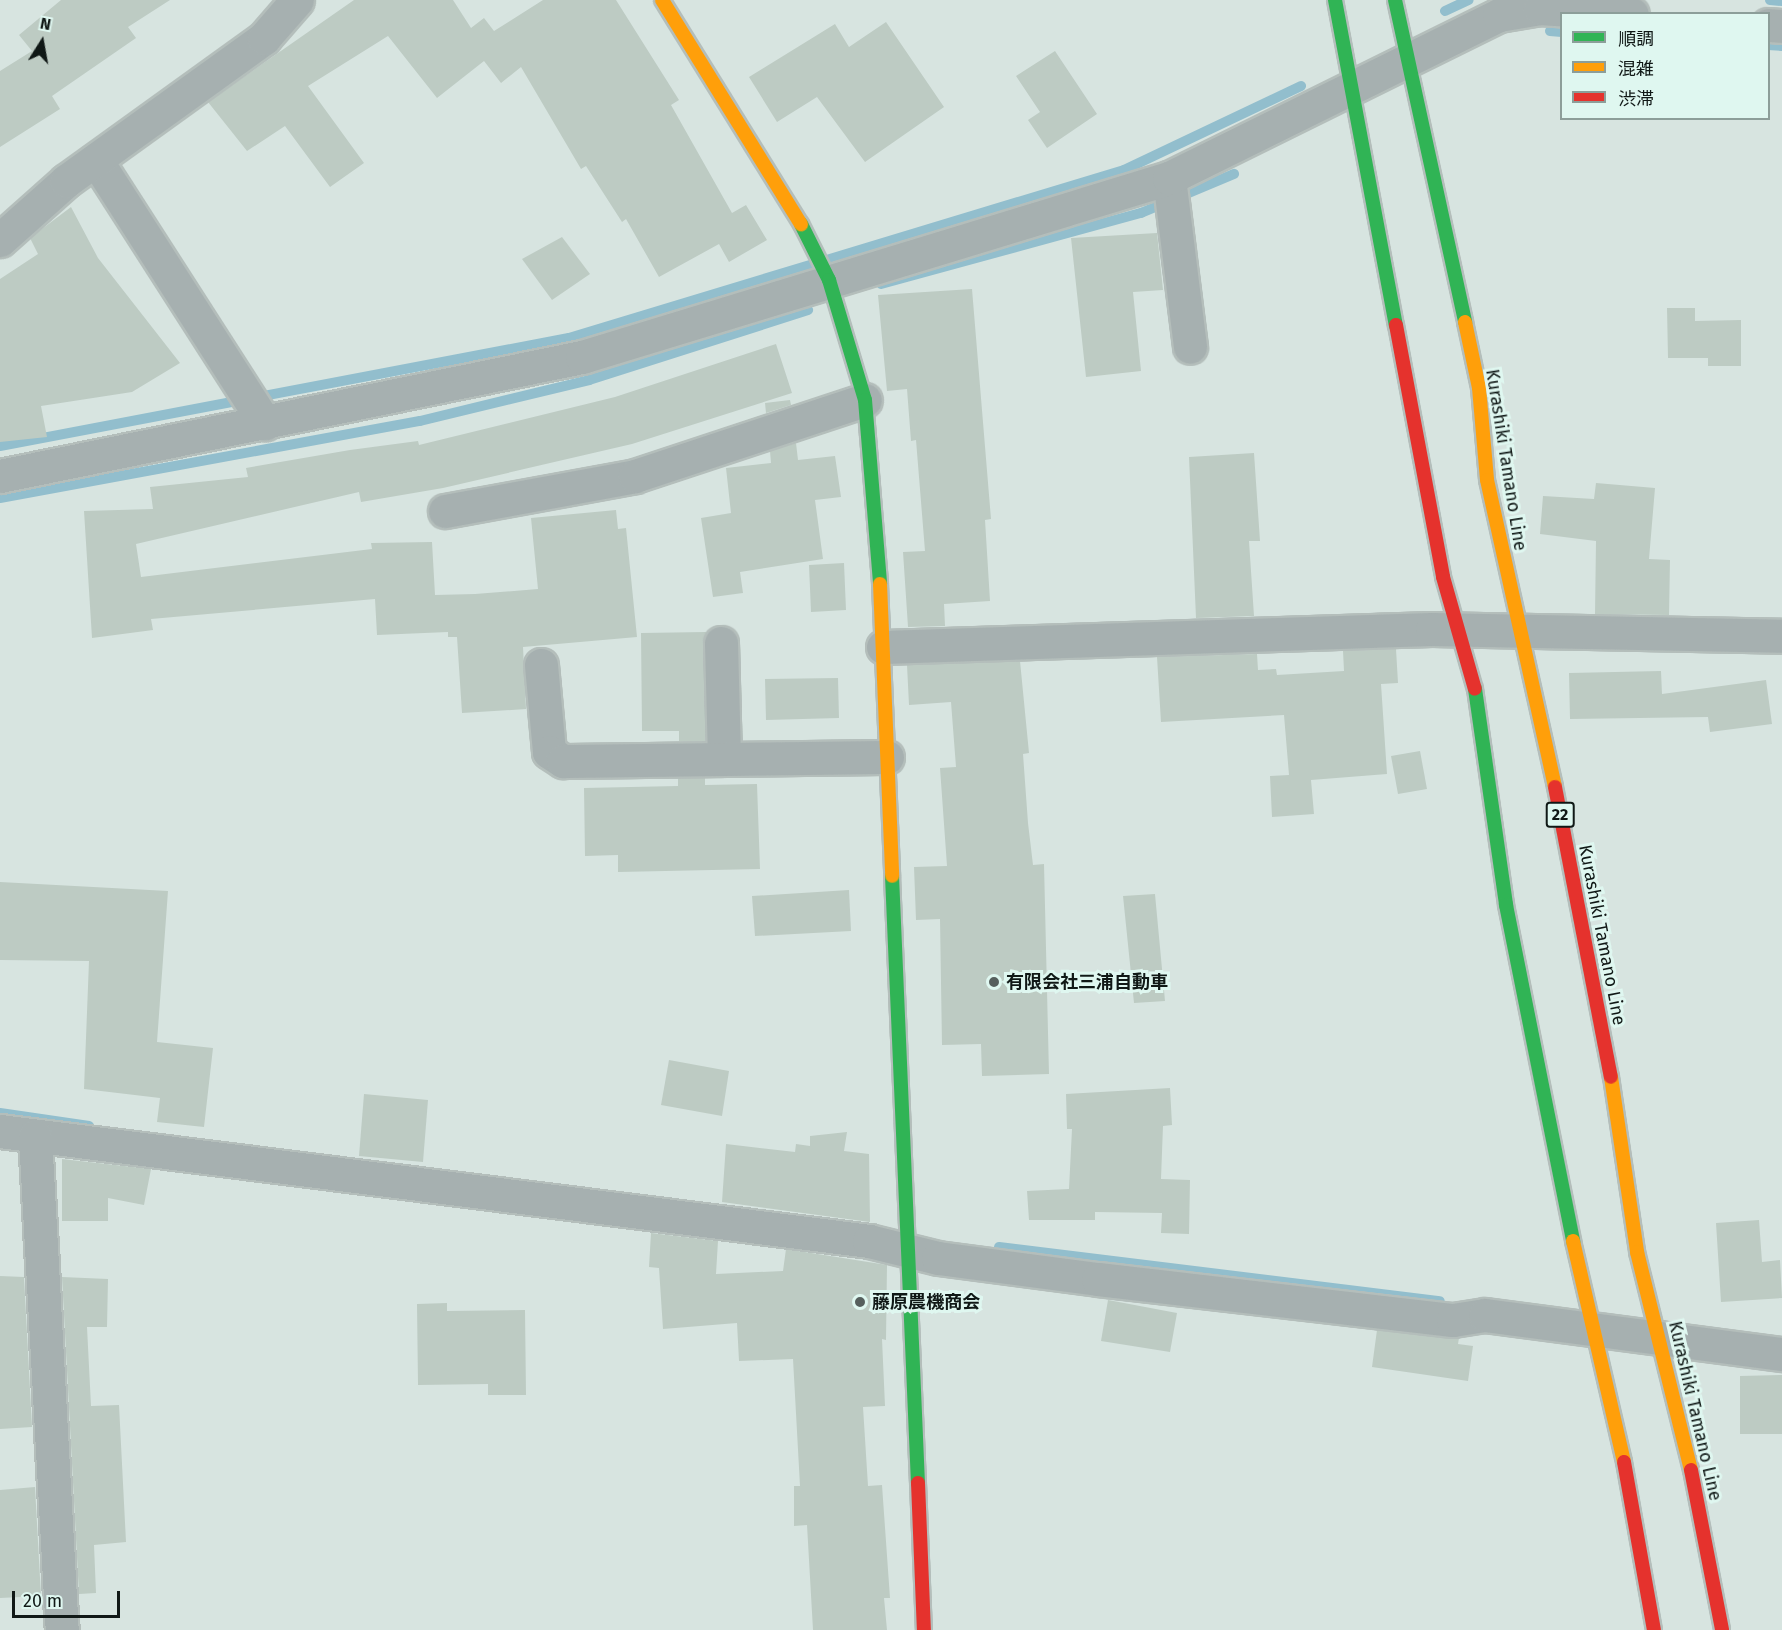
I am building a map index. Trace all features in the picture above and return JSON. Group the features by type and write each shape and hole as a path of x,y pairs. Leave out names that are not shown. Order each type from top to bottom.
{"main road":[{"path":"662,0 813,248 825,272 865,400 884,647 924,1630"},
{"path":"1335,0 1355,84 1408,412 1460,630 1491,775 1511,928 1595,1330 1614,1403 1654,1630"},
{"name":"Kurashiki Tamano Line","path":"1395,0 1479,388 1487,480 1522,634 1609,1062 1637,1252 1661,1337 1722,1630"}],"street":[{"path":"0,240 96,160 264,38 297,0"},
{"path":"0,476 256,408 582,357 825,272 1171,194 1355,84 1409,58 1497,6 1601,12"},
{"path":"96,160 256,408"},
{"path":"1171,194 1190,347"},
{"path":"445,511 635,476 865,400"},
{"path":"884,647 1460,630 1522,634 1782,636"},
{"path":"721,643 724,759"},
{"path":"541,665 549,752 563,761 887,757"},
{"path":"0,1131 869,1240 909,1251 1110,1280 1661,1337 1782,1354"},
{"path":"35,1136 62,1630"}],"building":[{"path":"61,0 170,0 128,27 136,38 52,96 60,109 0,147 0,71 32,51 19,35"},
{"path":"354,0 453,0 471,28 484,18 494,31 543,0 616,0 679,100 671,105 732,213 746,205 767,240 729,262 719,244 659,277 626,219 622,222 586,166 581,169 521,67 501,83 484,61 437,98 388,36 308,86 364,163 330,187 285,126 247,151 208,102"},
{"path":"886,22 944,107 865,162 817,97 777,122 749,77 835,24 849,47"},
{"path":"1055,51 1097,114 1047,148 1028,120 1040,112 1016,76"},
{"path":"71,207 98,258 180,363 132,392 41,406 47,437 0,442 0,279 38,254 30,238"},
{"path":"1157,233 1163,290 1133,292 1141,371 1086,377 1071,238"},
{"path":"562,237 590,274 552,300 522,259"},
{"path":"972,289 991,519 985,520 990,601 944,604 945,626 908,627 903,552 925,551 916,440 911,441 907,389 887,391 878,295"},
{"path":"1667,308 1695,308 1695,321 1741,320 1741,366 1708,366 1708,358 1668,358"},
{"path":"776,344 792,393 632,444 443,488 361,502 359,492 136,544 141,577 372,549 371,543 432,542 435,595 475,594 538,589 531,518 616,510 618,529 626,528 637,637 523,647 526,709 462,713 457,637 448,637 448,632 377,635 375,599 151,619 153,630 92,638 84,511 153,509 150,487 248,477 246,468 350,450 418,441 419,445 615,397"},
{"path":"790,400 791,405 766,413 765,403"},
{"path":"796,443 798,460 835,456 841,497 815,500 823,559 740,572 743,593 713,597 701,518 731,513 726,468 771,463 770,451"},
{"path":"1254,453 1260,541 1249,541 1254,616 1196,618 1189,457"},
{"path":"1596,483 1655,488 1649,559 1670,560 1669,615 1595,614 1596,541 1540,534 1543,496 1594,499"},
{"path":"844,563 846,610 811,612 809,565"},
{"path":"706,632 705,741 679,741 679,731 642,731 641,633"},
{"path":"1396,649 1398,683 1381,684 1387,774 1311,780 1314,814 1272,817 1270,776 1289,775 1284,715 1161,722 1157,657 1257,654 1258,670 1276,669 1277,675 1344,671 1343,651"},
{"path":"1020,661 1029,753 1023,754 1028,823 1033,865 1044,864 1049,1074 982,1076 981,1044 942,1045 940,919 916,920 914,867 947,866 940,768 956,767 951,702 909,705 907,665"},
{"path":"1661,671 1662,694 1766,680 1772,724 1710,732 1708,717 1570,719 1569,673"},
{"path":"838,678 839,718 766,720 765,679"},
{"path":"1420,751 1427,789 1398,794 1391,756"},
{"path":"678,778 705,778 705,785 757,784 760,869 618,872 618,855 585,856 584,788 678,786"},
{"path":"0,882 168,891 157,1042 213,1048 204,1127 157,1122 160,1098 84,1089 89,961 0,960"},
{"path":"849,890 851,931 755,936 752,896"},
{"path":"1155,894 1165,1001 1134,1003 1123,896"},
{"path":"669,1060 729,1071 722,1116 661,1105"},
{"path":"1170,1088 1172,1125 1163,1126 1161,1179 1190,1180 1189,1234 1161,1233 1162,1213 1095,1212 1095,1220 1029,1220 1027,1191 1069,1189 1072,1129 1067,1129 1066,1094"},
{"path":"364,1094 428,1100 423,1162 359,1156"},
{"path":"847,1132 844,1151 869,1154 870,1222 722,1202 726,1144 795,1152 796,1144 810,1146 810,1136"},
{"path":"62,1159 151,1169 144,1205 108,1198 108,1221 62,1221"},
{"path":"1759,1220 1762,1262 1780,1260 1782,1298 1721,1302 1716,1223"},
{"path":"651,1233 718,1241 716,1274 783,1271 786,1249 887,1265 886,1340 882,1339 885,1406 863,1407 868,1486 882,1485 890,1598 884,1598 887,1630 813,1630 807,1525 794,1526 794,1486 800,1486 793,1359 739,1361 737,1323 663,1329 659,1268 649,1267"},
{"path":"0,1276 24,1277 32,1427 0,1429"},
{"path":"62,1277 108,1279 107,1327 87,1327 91,1406 119,1405 126,1542 94,1545 96,1593 79,1594"},
{"path":"1108,1300 1177,1313 1170,1352 1101,1341"},
{"path":"447,1303 447,1311 525,1310 526,1395 488,1395 488,1384 418,1385 417,1304"},
{"path":"1377,1330 1459,1338 1458,1344 1473,1346 1468,1381 1372,1367"},
{"path":"1782,1375 1782,1434 1740,1434 1740,1376"},
{"path":"35,1487 41,1596 0,1598 0,1490"}],"waterway":[{"path":"1445,11 1469,0"},
{"path":"1770,0 1782,1"},
{"path":"1550,31 1560,32"},
{"path":"1770,45 1782,46"},
{"path":"0,446 569,338 1124,170 1301,86"},
{"path":"881,284 1141,213 1234,174"},
{"path":"0,498 420,421 589,380 808,310"},
{"path":"0,1113 89,1126"},
{"path":"999,1247 1440,1301"}],"traffic: fast":[{"path":"1335,0 1396,325"},
{"path":"1395,0 1465,322"},
{"path":"801,224 829,280 865,400 880,584"},
{"path":"1475,689 1506,905 1573,1241"},
{"path":"892,876 918,1483"}],"traffic: slow":[{"path":"662,0 801,224"},
{"path":"1465,322 1479,388 1487,480 1555,787"},
{"path":"880,584 892,876"},
{"path":"1611,1077 1637,1252 1691,1470"},
{"path":"1573,1241 1624,1462"}],"traffic: jam":[{"path":"1396,325 1443,577 1475,689"},
{"path":"1555,787 1611,1077"},
{"path":"1624,1462 1654,1630"},
{"path":"1691,1470 1722,1630"},
{"path":"918,1483 924,1630"}],"place":[{"name":"有限会社三浦自動車","path":"994,982"},
{"name":"藤原農機商会","path":"860,1302"}]}
